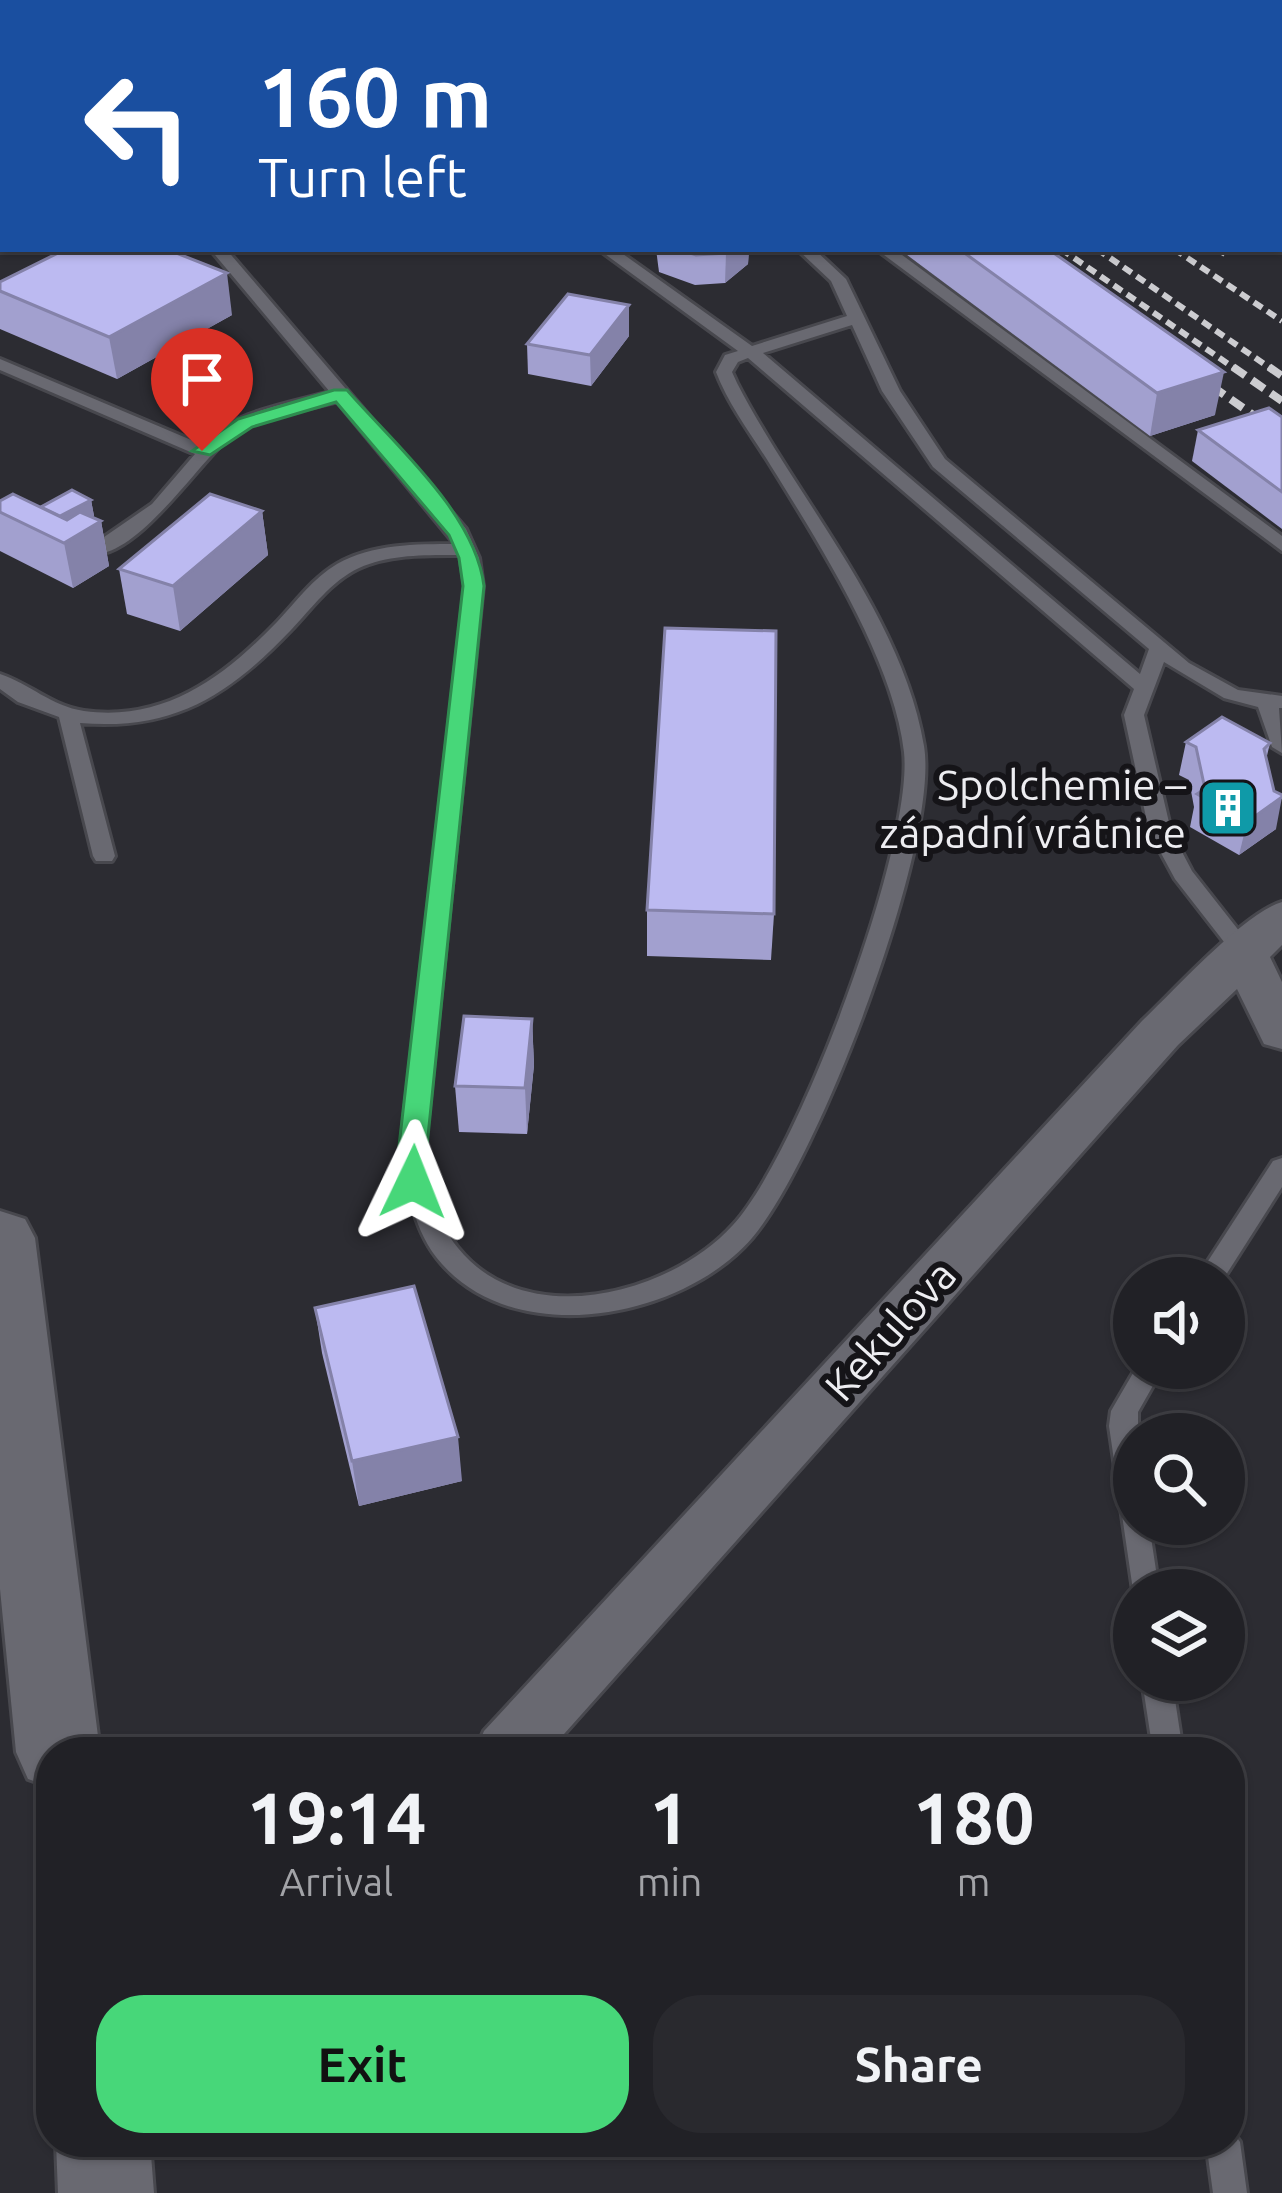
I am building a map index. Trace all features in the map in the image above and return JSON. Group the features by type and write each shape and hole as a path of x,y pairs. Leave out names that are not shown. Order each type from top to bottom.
{"street":[{"name":"Kekulova","path":"521,1737 1144,1050 1282,918"},
{"path":"1243,951 1282,1032"},
{"path":"0,1238 56,1737"}],"lane":[{"path":"221,252 459,533 466,550 473,586 413,1146 413,1182 426,1218 448,1253 482,1285 523,1302 566,1309 613,1305 661,1291 700,1268 744,1231 780,1175 880,934 915,793 916,758 906,715 868,615 728,382 726,364 747,352 855,320"},
{"path":"610,252 781,374 906,488 1144,687"},
{"path":"808,252 838,279 907,421 940,463 1159,649 1208,683 1275,702 1282,747"},
{"path":"888,252 1282,545"},
{"path":"0,364 202,451"},
{"path":"98,550 158,508 202,451 245,423 340,394"},
{"path":"0,680 17,694 86,721 165,711 224,683 346,567 393,551 466,550"},
{"path":"1159,649 1135,715 1160,831 1183,874 1243,951"},
{"path":"68,714 104,856"},
{"path":"1224,1257 1282,1167"},
{"path":"1160,1701 1166,1737"},
{"path":"1225,2157 1230,2193"}],"building":[{"path":"60,252 174,252 227,273 109,337 0,291 0,282"},
{"path":"963,252 1052,252 1224,372 1157,393"},
{"path":"568,294 629,305 590,355 527,344"},
{"path":"1269,408 1282,417 1282,492 1198,430"},
{"path":"72,490 91,500 60,516 41,507"},
{"path":"13,494 67,520 80,512 101,521 64,543 0,512 0,501"},
{"path":"210,494 262,511 173,586 119,569"},
{"path":"665,628 776,631 774,914 647,910"},
{"path":"1222,717 1270,743 1264,749 1274,791 1282,797 1247,822 1197,794 1205,789 1196,747 1186,742"},
{"path":"464,1016 532,1019 525,1088 455,1086"},
{"path":"414,1286 458,1437 352,1461 315,1308"}],"railway":[{"path":"1065,252 1237,370"},
{"path":"1101,252 1273,370"},
{"path":"1178,252 1282,321"},
{"path":"1233,367 1282,401"},
{"path":"1269,367 1282,376"},
{"path":"1193,373 1282,435"}],"place":[{"name":"Spolchemie – západní vrátnice","path":"1228,808"}],"route":[{"path":"202,451 245,423 340,394 459,533 470,558 473,586 413,1146 413,1182"}]}
